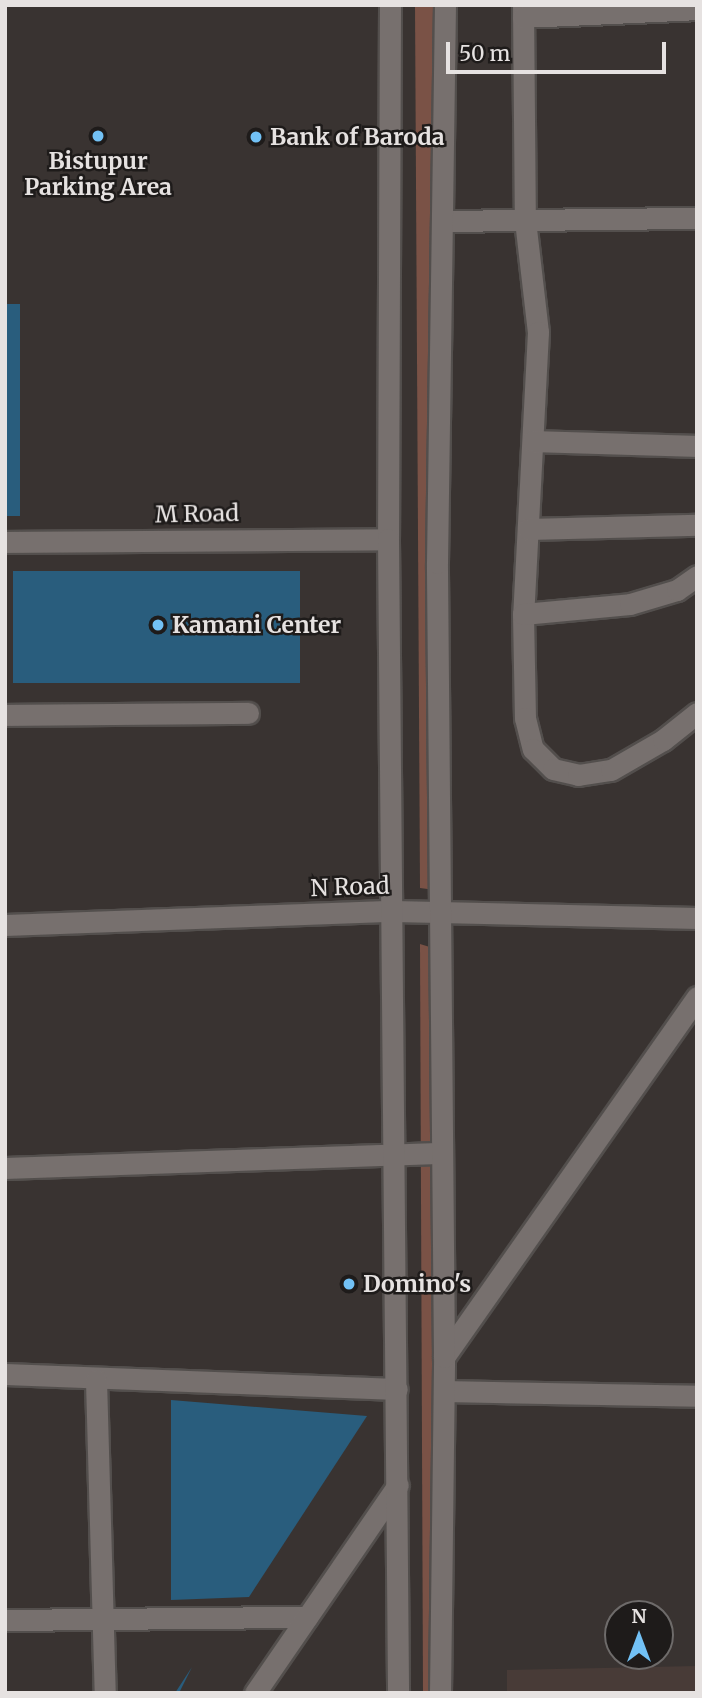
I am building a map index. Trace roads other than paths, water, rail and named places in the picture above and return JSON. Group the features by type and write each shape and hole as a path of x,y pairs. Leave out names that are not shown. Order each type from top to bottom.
{"street":[{"path":"390,5 388,539 398,1693"},
{"path":"440,1693 444,1357 437,563 444,5"},
{"path":"697,9 523,11 525,220 538,332 523,614 525,718 533,749 553,769 578,775 611,770 663,740 697,713"},
{"path":"442,221 697,218"},
{"path":"533,441 697,446"},
{"path":"528,529 697,525"},
{"name":"M Road","path":"5,542 388,539"},
{"path":"523,614 630,604 677,590 697,576"},
{"path":"5,715 248,713"},
{"name":"N Road","path":"5,925 393,911 697,918"},
{"path":"444,1357 697,997"},
{"path":"5,1168 442,1153"},
{"path":"5,1374 96,1380 397,1389"},
{"path":"96,1380 105,1693"},
{"path":"444,1391 697,1396"},
{"path":"255,1693 398,1485"},
{"path":"5,1619 307,1617"}],"place":[{"name":"Bistupur Parking Area","path":"98,136"},
{"name":"Bank of Baroda","path":"256,137"},
{"name":"Kamani Center","path":"158,625"},
{"name":"Domino's","path":"349,1284"}]}
